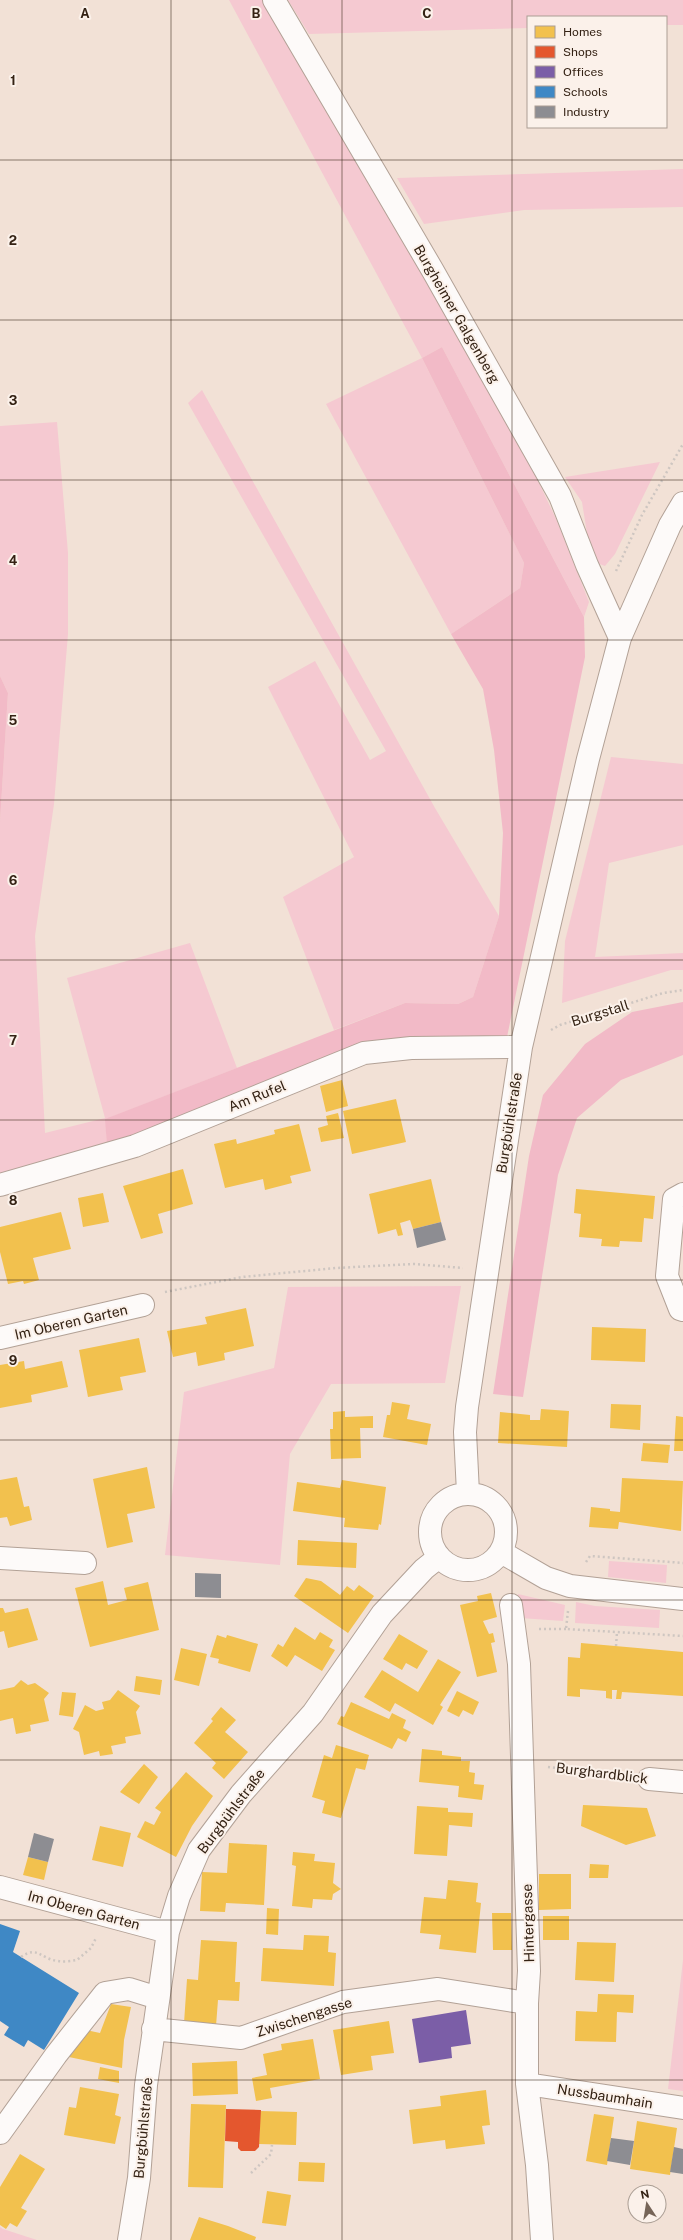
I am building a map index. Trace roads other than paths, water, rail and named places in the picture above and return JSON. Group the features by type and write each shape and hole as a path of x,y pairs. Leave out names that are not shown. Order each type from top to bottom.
{"street":[{"name":"Burgheimer Galgenberg","path":"274,0 430,264 560,496 587,565 620,638"},
{"name":"Burgbühlstraße","path":"468,1493 465,1432 472,1363 488,1271 521,1047 588,759 620,638 670,525 683,503"},
{"name":"Am Rufel","path":"0,1185 135,1146 364,1053 411,1048 521,1047"},
{"path":"683,1194 674,1199 667,1276 680,1309 683,1310"},
{"name":"Im Oberen Garten","path":"0,1338 143,1305"},
{"path":"468,1493 482,1495 498,1506 504,1517 507,1530 506,1541 501,1552 487,1565 471,1570 462,1570 449,1565 439,1557 432,1545 430,1533 433,1517 440,1506 449,1498 468,1493"},
{"path":"501,1552 546,1578 570,1586 683,1599"},
{"name":"Burgbühlstraße","path":"129,2240 139,2178 146,2085 153,2029 168,1932 179,1896 199,1850 241,1794 313,1713 382,1614 424,1569 439,1557"},
{"path":"0,1558 85,1563"},
{"name":"Hintergasse","path":"512,1605 519,1664 521,1764 529,1971 527,2003 527,2084 537,2165 542,2240"},
{"name":"Burghardblick","path":"649,1779 683,1782"},
{"name":"Im Oberen Garten","path":"0,1887 168,1932"},
{"path":"0,2133 56,2056 105,1993 129,1989 158,1998"},
{"name":"Zwischengasse","path":"153,2029 241,2038 343,2002 438,1989 527,2003"},
{"name":"Nussbaumhain","path":"527,2084 683,2108"}]}
